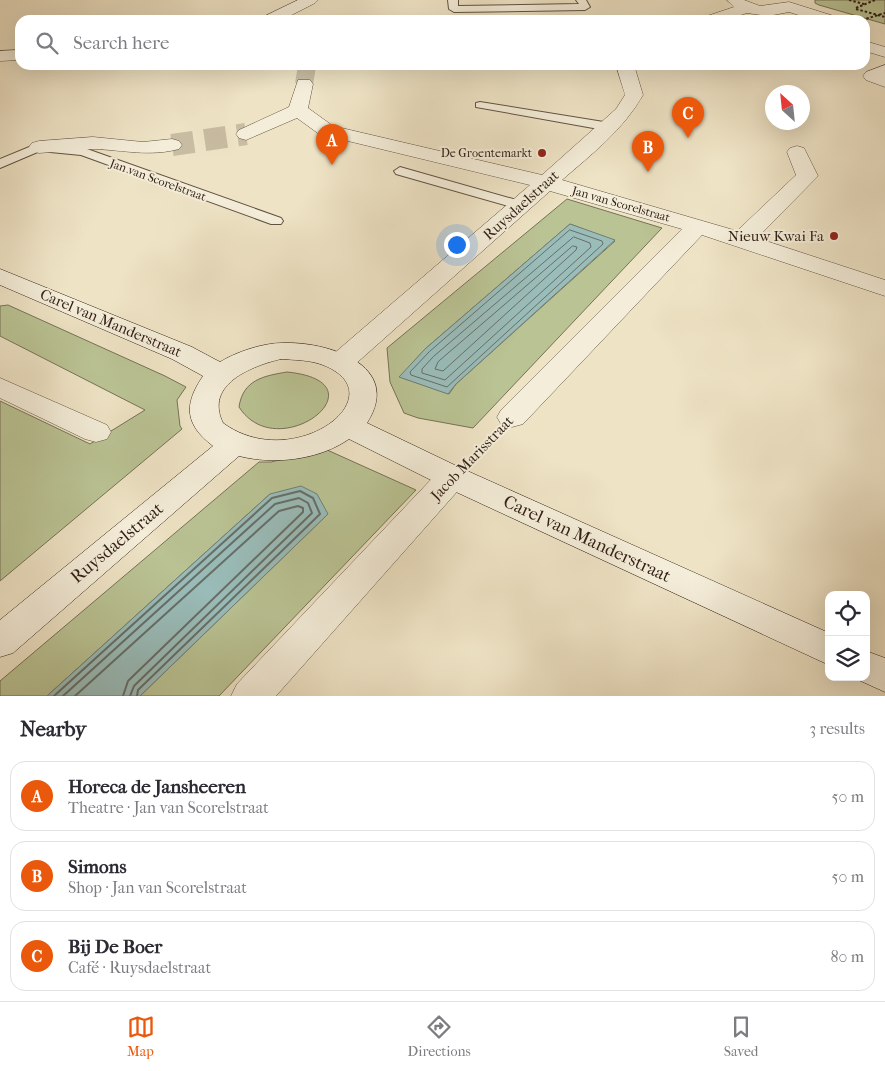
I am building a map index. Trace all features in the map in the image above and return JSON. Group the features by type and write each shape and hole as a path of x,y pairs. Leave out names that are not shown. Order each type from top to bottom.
{"street":[{"path":"274,0 305,3"},
{"path":"280,15 305,3"},
{"path":"721,15 739,7 751,15"},
{"path":"769,15 789,12 815,15"},
{"path":"870,32 885,36"},
{"path":"870,48 885,52"},
{"path":"0,56 15,55"},
{"name":"Ruysdaelstraat","path":"341,362 522,206 572,158 610,127 624,112 634,94 627,70"},
{"path":"885,70 872,76 885,82"},
{"path":"246,134 298,110 304,84"},
{"name":"Jan van Scorelstraat","path":"298,110 326,130 548,183 698,226 885,288"},
{"name":"Jan van Scorelstraat","path":"39,147 93,143 143,148 172,145"},
{"path":"741,240 807,176 797,152"},
{"name":"Jacob Marisstraat","path":"512,417 698,226"},
{"name":"Carel van Manderstraat","path":"0,276 182,353 221,374"},
{"path":"280,352 314,353 341,362 354,372 362,384 364,398 359,412 348,426 330,438 307,447 281,451 257,450 234,444 212,430 203,412 206,392 221,374 248,359 280,352"},
{"path":"0,387 96,432"},
{"name":"Carel van Manderstraat","path":"348,426 452,478 825,648"},
{"name":"Ruysdaelstraat","path":"0,642 234,444"},
{"name":"Jacob Marisstraat","path":"251,696 452,478"},
{"path":"870,669 885,676"}],"lane":[{"path":"453,0 454,9 584,7 581,0"},
{"path":"480,105 610,127"},
{"name":"Jan van Scorelstraat","path":"0,164 39,147 83,152 276,221"},
{"path":"400,171 522,206"}],"path":[{"path":"848,0 864,4"},
{"path":"874,0 855,8 885,15"},
{"path":"870,18 879,15"},
{"name":"Jacob Marisstraat","path":"452,478 512,417"}],"green space":[{"path":"815,0 885,0 885,24 870,20 870,15 854,15 815,3"},
{"path":"567,199 662,228 473,428 418,418 404,413 390,382 387,348","holes":["570,224 615,241 456,384 449,394 400,377 425,349"]},
{"path":"8,305 186,387 177,400 182,429 0,581 0,401 90,444 145,410 0,336 0,306"},
{"path":"287,372 316,379 328,390 326,404 316,416 298,425 277,429 256,423 239,407 245,391 250,385 262,378"},
{"path":"325,449 416,490 219,696 140,696 328,514 270,494 47,696 0,696 0,681 259,462 271,462"}],"water":[{"path":"570,224 615,240 456,384 448,394 399,377 425,349"},
{"path":"301,486 317,494 328,514 140,696 47,696 270,494"}],"tunnel":[{"path":"304,84 306,70"},
{"path":"172,145 246,134"}],"place":[{"name":"Bij De Boer","path":"688,138"},
{"name":"De Groentemarkt","path":"542,153"},
{"name":"Horeca de Jansheeren","path":"332,165"},
{"name":"Simons","path":"648,172"},
{"name":"Nieuw Kwai Fa","path":"834,236"}]}
